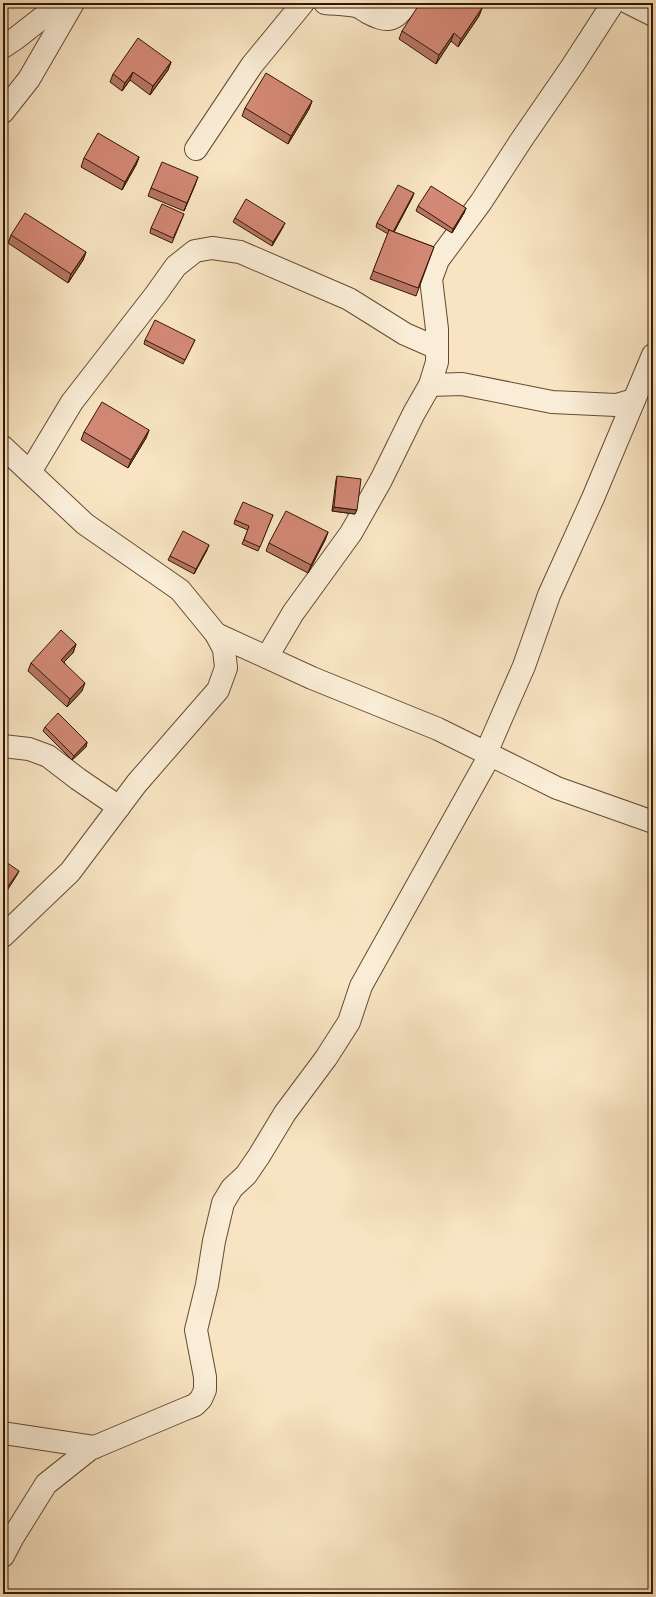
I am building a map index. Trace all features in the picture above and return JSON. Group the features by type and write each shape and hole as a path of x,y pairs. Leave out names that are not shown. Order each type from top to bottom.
{"street":[{"path":"3,47 16,39 60,3"},
{"path":"3,112 29,79 73,3"},
{"path":"196,149 252,65 303,3"},
{"path":"325,3 357,6 379,18 386,20 392,19 400,13 408,3"},
{"path":"267,657 293,613 351,533 381,480 414,413 430,385 437,362 437,329 431,279 438,260 481,202 613,3"},
{"path":"629,3 653,15"},
{"path":"30,472 72,402 176,266 195,251 212,248 240,252 349,299 405,334 437,348"},
{"path":"3,1556 46,1484 90,1449 195,1405 201,1399 205,1390 205,1377 196,1330 207,1285 214,1241 223,1203 232,1188 246,1175 285,1113 326,1058 349,1022 361,986 488,754 524,666 549,595 593,498 653,355"},
{"path":"430,385 462,384 552,402 616,405 634,400"},
{"path":"3,447 85,524 180,590 216,634 224,649 226,668 218,690 137,784 70,872 3,936"},
{"path":"216,634 312,678 438,729 556,788 653,822"},
{"path":"3,746 29,749 48,756 119,807"},
{"path":"3,1433 95,1447"}],"building":[{"path":"420,3 475,3 482,8 461,39 454,33 439,55 402,31"},
{"path":"138,38 171,62 153,86 133,72 125,83 113,74"},
{"path":"266,73 312,101 291,136 245,108"},
{"path":"98,133 139,157 125,182 84,158"},
{"path":"162,162 198,177 187,203 151,188"},
{"path":"398,185 414,193 393,232 377,223"},
{"path":"431,186 466,208 453,229 418,206"},
{"path":"246,199 285,223 273,242 235,218"},
{"path":"162,204 184,214 173,238 151,228"},
{"path":"25,213 86,252 71,274 11,235"},
{"path":"389,230 434,247 418,288 373,271"},
{"path":"155,320 195,340 185,360 145,340"},
{"path":"102,402 149,430 131,460 84,432"},
{"path":"337,476 361,479 357,510 334,507"},
{"path":"243,502 273,515 260,547 244,540 249,526 235,520"},
{"path":"286,511 328,532 311,565 269,543"},
{"path":"183,531 209,545 196,569 170,556"},
{"path":"61,630 76,644 61,660 85,683 70,699 31,663"},
{"path":"58,713 87,742 74,756 45,727"},
{"path":"3,860 19,871 4,892 3,891"}]}
